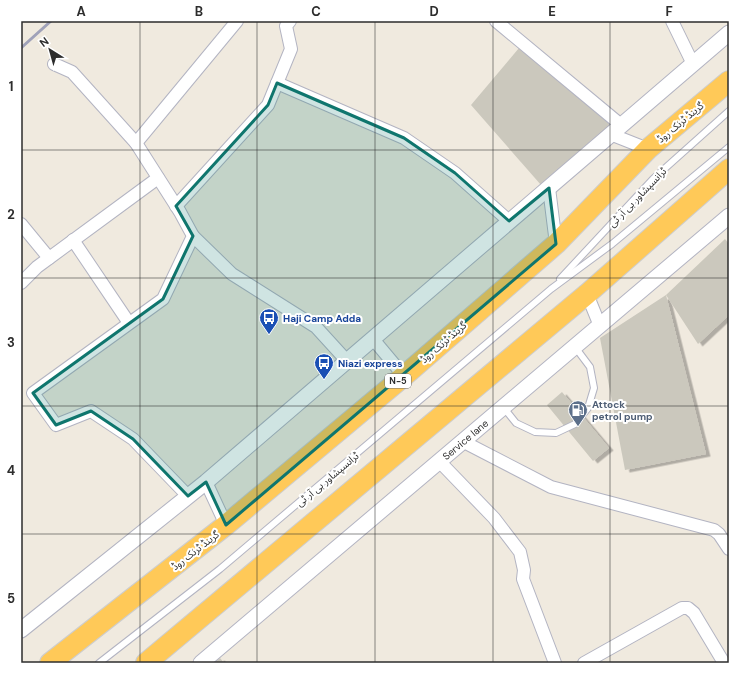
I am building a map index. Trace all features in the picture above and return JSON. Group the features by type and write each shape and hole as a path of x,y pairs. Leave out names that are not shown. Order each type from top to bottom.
{"highway":[{"name":"گرینڈ ٹرنک روڈ","path":"50,663 226,525 404,376 556,244 648,149 729,81"},
{"path":"146,663 587,294 729,169"}],"street":[{"path":"136,143 237,21"},
{"path":"176,206 268,105 291,49 286,26 290,21"},
{"path":"496,21 616,130 648,149"},
{"path":"672,21 693,64"},
{"path":"21,630 206,482 729,33"},
{"path":"54,64 72,72 136,143 176,206 192,236 232,274 316,327 347,361"},
{"path":"277,83 404,138 455,173 509,221"},
{"path":"21,284 49,258 158,178"},
{"path":"550,188 556,244"},
{"name":"Service lane","path":"201,663 729,216"},
{"path":"21,224 49,258"},
{"path":"188,496 133,439 91,411 56,425 33,393 163,299 192,236"},
{"path":"73,240 129,323"},
{"path":"587,294 600,326"},
{"path":"373,339 404,376"},
{"path":"462,441 551,487 714,530 719,534 729,549"},
{"path":"439,461 494,518 520,552 524,570 522,579 555,663"},
{"path":"206,482 226,525"},
{"path":"584,663 682,608 688,608 694,613 724,663"}],"lane":[{"name":"ٹرانسپشاور بی آر ٹی","path":"551,289 647,184 729,111"},
{"name":"ٹرانسپشاور بی آر ٹی","path":"99,663 220,569 551,289 612,244 729,147"},
{"path":"503,407 516,423 535,432 556,432 575,424 588,408 594,388 590,367 575,347"}],"highlighted area":[{"path":"277,83 404,138 455,173 509,221 549,188 556,244 226,525 206,482 188,496 133,439 91,411 56,425 33,393 163,299 193,236 176,206 268,105"}],"building":[{"path":"519,48 609,124 541,185 471,105"},
{"path":"725,239 729,244 729,315 698,344 666,295"},
{"path":"666,295 706,454 625,470 600,338"},
{"name":"Attock petrol pump","path":"562,392 609,448 593,461 547,405"},
{"path":"220,658 224,663 214,663"}],"railway":[{"path":"21,48 51,21"}],"place":[{"name":"Haji Camp Adda","path":"269,335"},
{"name":"Niazi express","path":"324,380"},
{"name":"Attock petrol pump","path":"578,427"}]}
